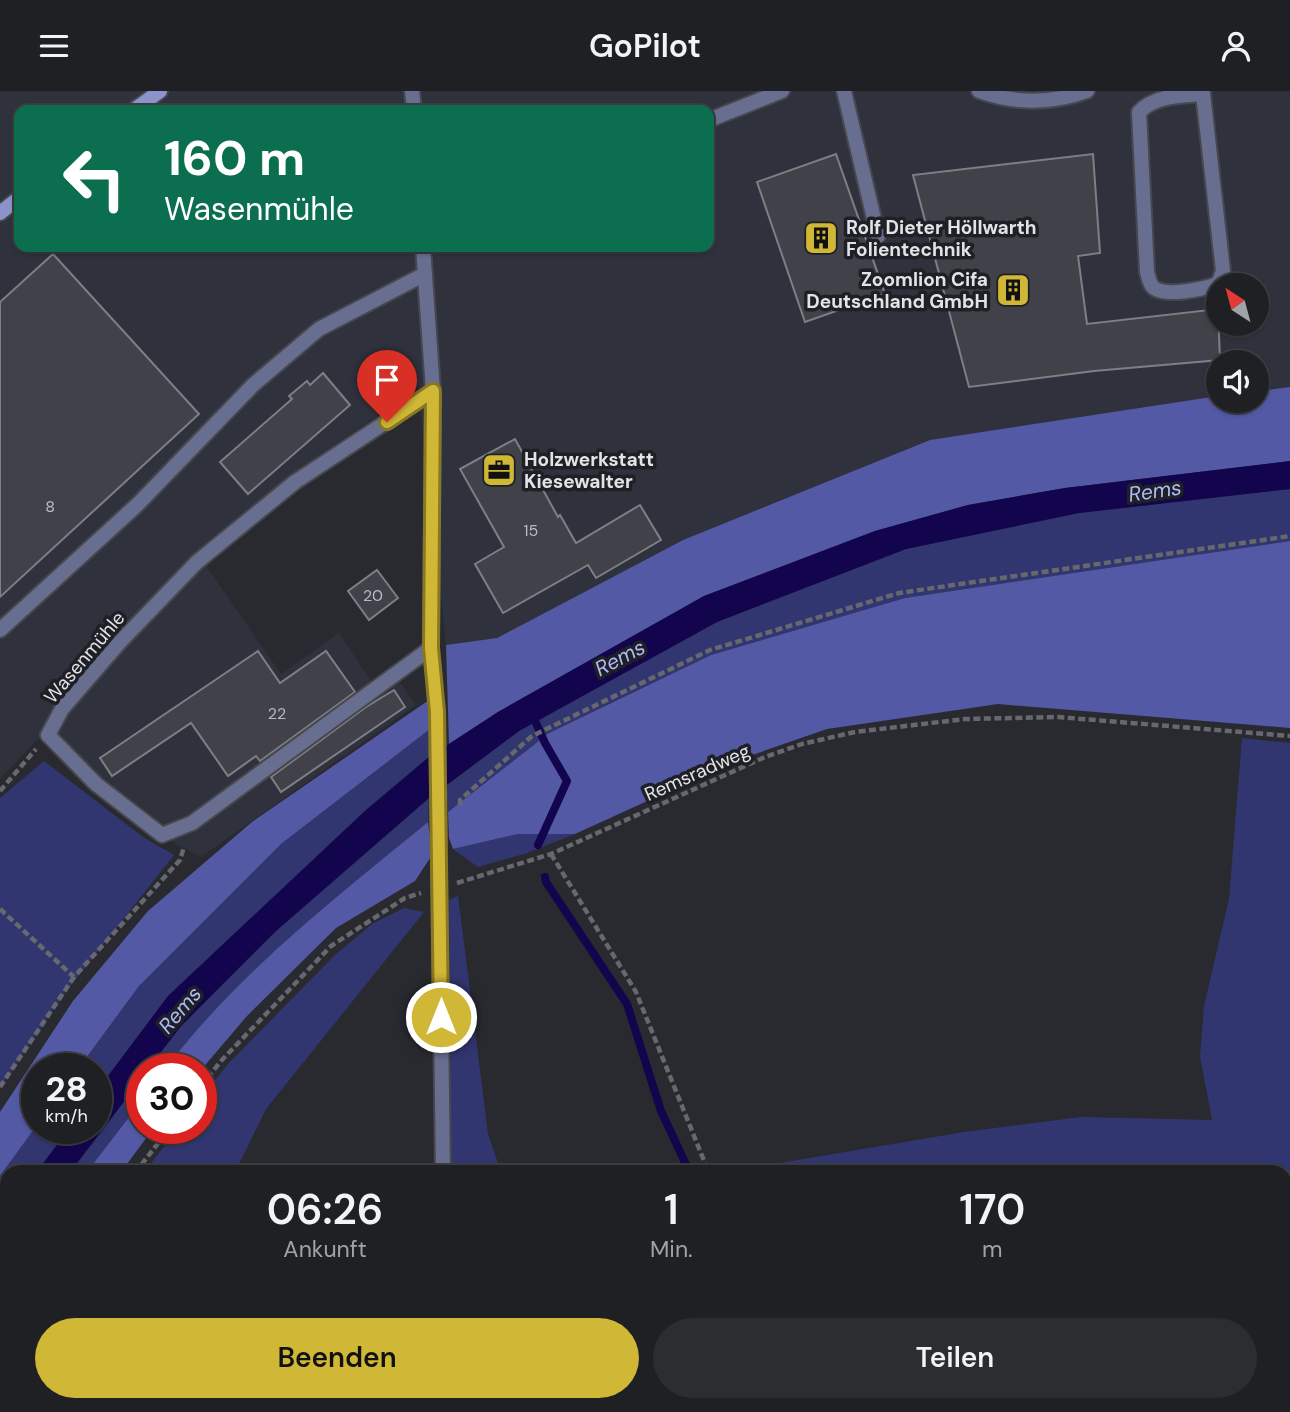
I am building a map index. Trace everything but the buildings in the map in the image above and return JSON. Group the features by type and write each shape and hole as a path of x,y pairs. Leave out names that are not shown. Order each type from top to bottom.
{"street":[{"path":"141,105 160,91"},
{"path":"714,118 782,91"},
{"path":"844,91 878,236"},
{"path":"979,91 1003,100 1051,101 1087,91"},
{"path":"1203,93 1223,271 1218,284 1198,292 1157,290 1150,285 1147,272 1139,112 1145,106 1166,97 1203,93"},
{"path":"0,213 14,202"},
{"path":"423,252 433,391 431,648 437,712 443,1165"},
{"path":"0,630 138,504 253,385 319,329 425,274"},
{"name":"Wasenmühle","path":"431,648 192,823 162,835 96,784 48,735 62,709 119,643 197,562 295,482 433,391"}],"path":[{"path":"460,814 460,800 532,736 710,650 899,593 1290,535"},
{"name":"Remsradweg","path":"217,1065 331,946 405,898 551,854 765,757 802,744 855,732 965,719 1047,717 1290,736"},
{"path":"0,791 48,735"},
{"path":"0,1087 74,977 180,860 192,823"},
{"path":"551,854 636,992 706,1165"},
{"path":"460,869 460,882"},
{"path":"0,909 74,977"},
{"path":"141,1165 157,1144"}],"shaded area":[{"path":"0,91 1290,91 1290,387 1269,390 1269,350 1206,350 1206,398 930,440 683,540 497,638 446,645 418,387 296,471 198,554 281,674 339,633 373,684 398,680 416,705 201,857 148,829 51,725 0,779"},
{"path":"1290,387 1290,461 1065,488 968,505 875,531 704,596 498,712 449,744 446,645 497,638 683,540 930,440 1206,398 1206,413 1269,413 1269,390"},
{"path":"1290,489 1290,541 905,598 711,655 549,733 448,812 446,786 519,731 717,622 906,549 1079,513"},
{"path":"1290,541 1290,728 998,704 827,729 735,761 575,834 518,834 453,849 449,838 448,812 549,733 711,655 905,598"},
{"path":"429,700 430,729 281,844 139,986 90,1053 39,1053 73,1001 148,911 252,822"},
{"path":"430,729 429,757 366,810 168,996 112,1071 112,1053 90,1053 139,986 281,844"},
{"path":"1242,738 1290,743 1290,1165 768,1165 964,1132 1081,1117 1212,1120 1200,1056 1204,1006 1229,899"},
{"path":"44,761 143,837 174,855 64,994 24,1053 21,1053 21,1057 0,1088 0,798"},
{"path":"429,798 428,822 323,908 256,968 178,1053 160,1053 181,1026 276,931"},
{"path":"428,822 432,855 415,881 336,928 247,1016 215,1053 178,1053 224,1000 323,908"},
{"path":"518,834 575,834 527,853 478,867 453,849"},
{"path":"458,896 488,1134 499,1165 451,1165 449,900"},
{"path":"404,908 424,912 266,1109 238,1165 150,1165 166,1144 217,1144 217,1078 334,956 372,924"},
{"path":"21,1080 21,1144 23,1144 8,1165 0,1165 0,1112"},
{"path":"126,1099 126,1121 112,1139 112,1118"},
{"path":"126,1121 126,1144 142,1144 126,1165 92,1165 108,1144 112,1144 112,1139"},
{"path":"23,1144 57,1144 41,1165 8,1165"},
{"path":"92,1144 108,1144 92,1165 76,1165"}],"water":[{"name":"Rems","path":"1290,461 1290,489 1079,513 906,549 717,622 519,731 429,798 276,931 181,1026 160,1053 126,1053 126,1099 112,1117 112,1071 168,996 366,810 429,757 498,712 704,596 875,531 968,505 1065,488"},
{"path":"58,1144 91,1144 75,1165 42,1165"}],"waterway":[{"path":"531,712 567,781 538,845"},
{"path":"545,877 627,1004 661,1111 686,1165"}],"place":[{"name":"Rolf Dieter Höllwarth Folientechnik","path":"821,238"},
{"name":"Zoomlion Cifa Deutschland GmbH","path":"1013,290"},
{"name":"Holzwerkstatt Kiesewalter","path":"499,470"}],"route":[{"path":"387,422 433,391 431,648 437,712 441,1017"}]}
